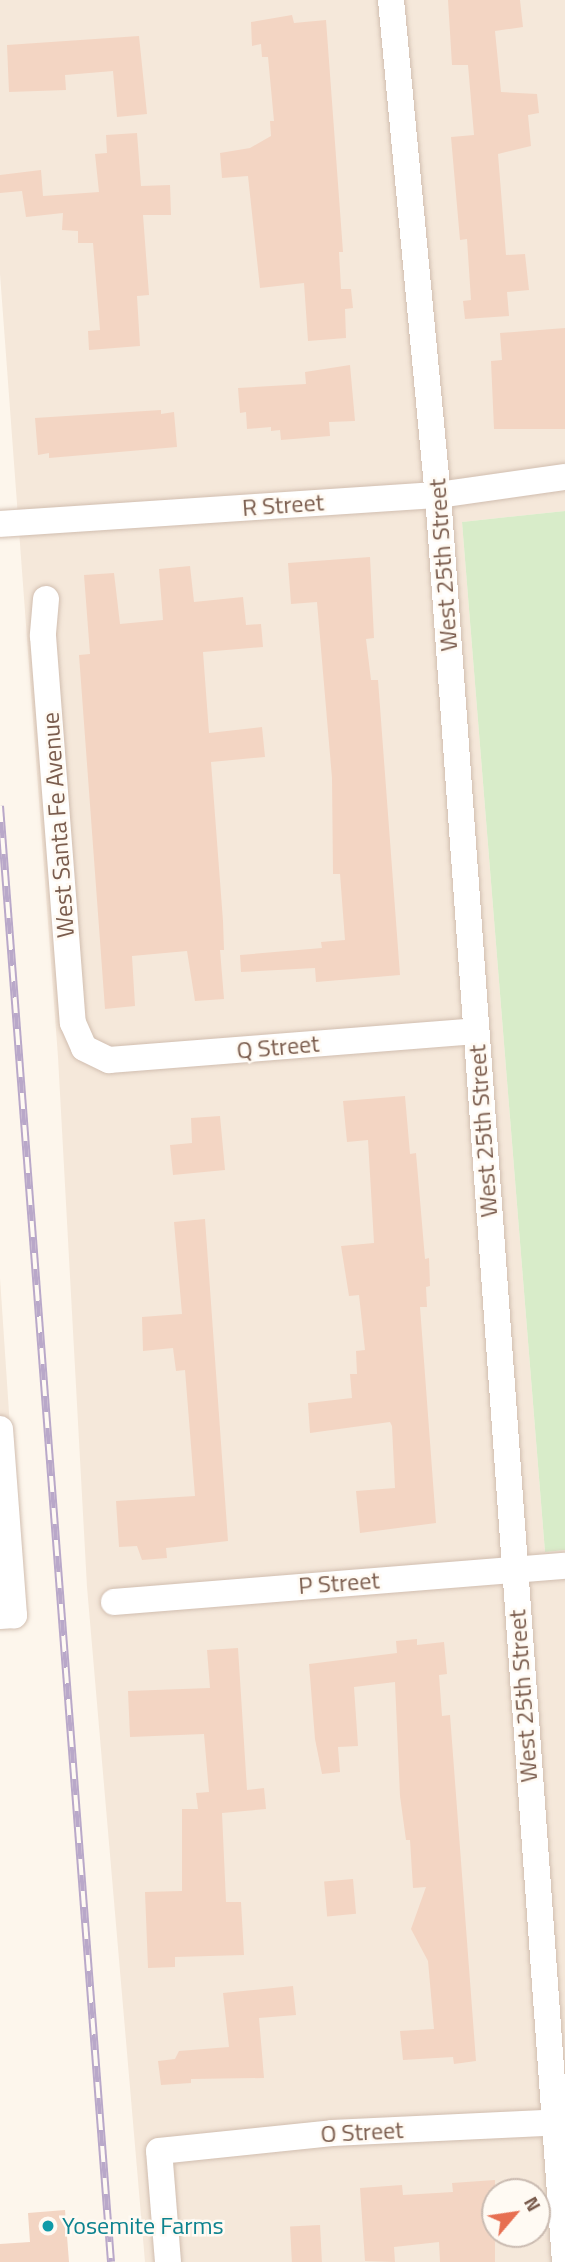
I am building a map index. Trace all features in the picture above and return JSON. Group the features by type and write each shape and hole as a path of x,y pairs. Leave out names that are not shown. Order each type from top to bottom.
{"street":[{"name":"West 25th Street","path":"391,0 438,495 513,1570 560,2123 565,2262"},
{"name":"R Street","path":"0,524 438,495 565,477"},
{"name":"West Santa Fe Avenue","path":"46,599 43,636 72,1009 74,1030 84,1048"},
{"name":"Q Street","path":"84,1048 108,1060 476,1031"},
{"path":"0,1429 7,1616"},
{"name":"P Street","path":"114,1602 565,1566"},
{"name":"O Street","path":"168,2262 159,2151 332,2133 560,2123"}],"shaded area":[{"path":"0,0 565,0 565,511 462,522 545,1552 565,1550 565,2262 145,2262 87,1587 58,1057 0,274"},
{"path":"0,1278 22,1607 0,1610"}],"green space":[{"path":"565,511 565,1550 545,1552 462,522"}],"building":[{"path":"448,0 520,0 523,27 495,31 501,92 537,94 539,113 528,115 531,146 498,154 506,255 525,254 529,290 507,292 509,316 465,319 463,301 471,300 467,239 460,240 451,137 474,135 468,65 452,65"},
{"path":"292,15 294,23 326,20 343,252 339,252 341,289 351,289 353,308 345,309 346,338 308,341 304,283 260,288 248,176 222,178 220,153 250,148 271,136 270,121 274,121 268,57 262,57 261,44 252,46 251,22"},
{"path":"139,36 147,114 117,117 113,71 65,75 66,90 9,92 7,45"},
{"path":"137,133 141,186 170,185 171,215 143,215 149,295 137,296 140,346 89,350 88,331 100,330 93,243 78,243 78,231 62,230 63,213 26,217 22,191 0,193 0,175 41,170 43,196 99,192 95,154 107,153 106,135"},
{"path":"565,328 565,429 494,429 491,361 502,360 500,333"},
{"path":"350,365 355,421 329,422 330,436 281,440 280,430 271,431 271,427 247,429 246,412 240,413 238,388 306,384 305,372"},
{"path":"161,410 161,414 174,412 177,447 49,458 49,453 38,455 35,418"},
{"path":"370,557 374,638 366,639 371,680 378,680 400,975 316,982 315,968 241,972 240,955 322,948 321,942 345,940 340,874 333,874 332,778 317,602 291,604 288,563"},
{"path":"190,566 194,602 243,597 246,625 261,624 263,647 203,652 209,733 262,727 265,757 211,762 223,921 224,950 220,950 224,999 195,1001 187,951 132,956 135,1006 105,1009 79,655 90,654 84,575 114,573 120,624 163,620 159,569"},
{"path":"405,1096 410,1154 416,1153 425,1259 429,1258 430,1286 426,1287 427,1307 420,1307 436,1523 360,1533 356,1491 395,1488 392,1426 390,1422 310,1433 308,1403 352,1398 350,1374 357,1374 356,1351 365,1350 359,1295 349,1296 341,1246 374,1243 368,1140 347,1142 343,1101"},
{"path":"220,1116 225,1170 173,1175 170,1145 192,1143 191,1118"},
{"path":"205,1219 228,1541 166,1548 167,1558 142,1560 137,1546 119,1547 116,1501 195,1496 185,1370 176,1371 173,1348 143,1351 142,1317 182,1314 174,1222"},
{"path":"417,1639 417,1645 444,1642 447,1674 439,1675 442,1716 450,1715 476,2061 454,2064 453,2057 403,2060 400,2031 434,2029 428,1961 411,1929 426,1887 413,1888 410,1840 406,1840 400,1796 395,1682 354,1687 358,1746 338,1747 340,1772 322,1774 315,1739 309,1664 397,1653 396,1641"},
{"path":"238,1648 247,1790 264,1788 266,1809 222,1813 226,1902 241,1902 244,1955 175,1957 175,1967 148,1968 145,1892 182,1891 182,1809 198,1809 196,1793 209,1792 204,1734 130,1737 128,1691 210,1688 207,1650"},
{"path":"353,1879 356,1914 327,1916 324,1882"},
{"path":"293,1986 296,2015 259,2018 264,2078 191,2079 191,2083 161,2085 158,2061 175,2059 179,2051 229,2047 223,1993"},
{"path":"481,2181 481,2248 495,2248 495,2262 440,2262 439,2242 394,2247 395,2262 365,2261 360,2188 402,2185 403,2195 453,2192 452,2183"},
{"name":"Yosemite Farms","path":"65,2210 69,2262 0,2262 0,2244 30,2242 28,2213"},
{"path":"320,2225 322,2262 292,2262 290,2227"}],"railway":[{"path":"0,806 111,2262"}],"place":[{"name":"Yosemite Farms","path":"48,2226"}]}
